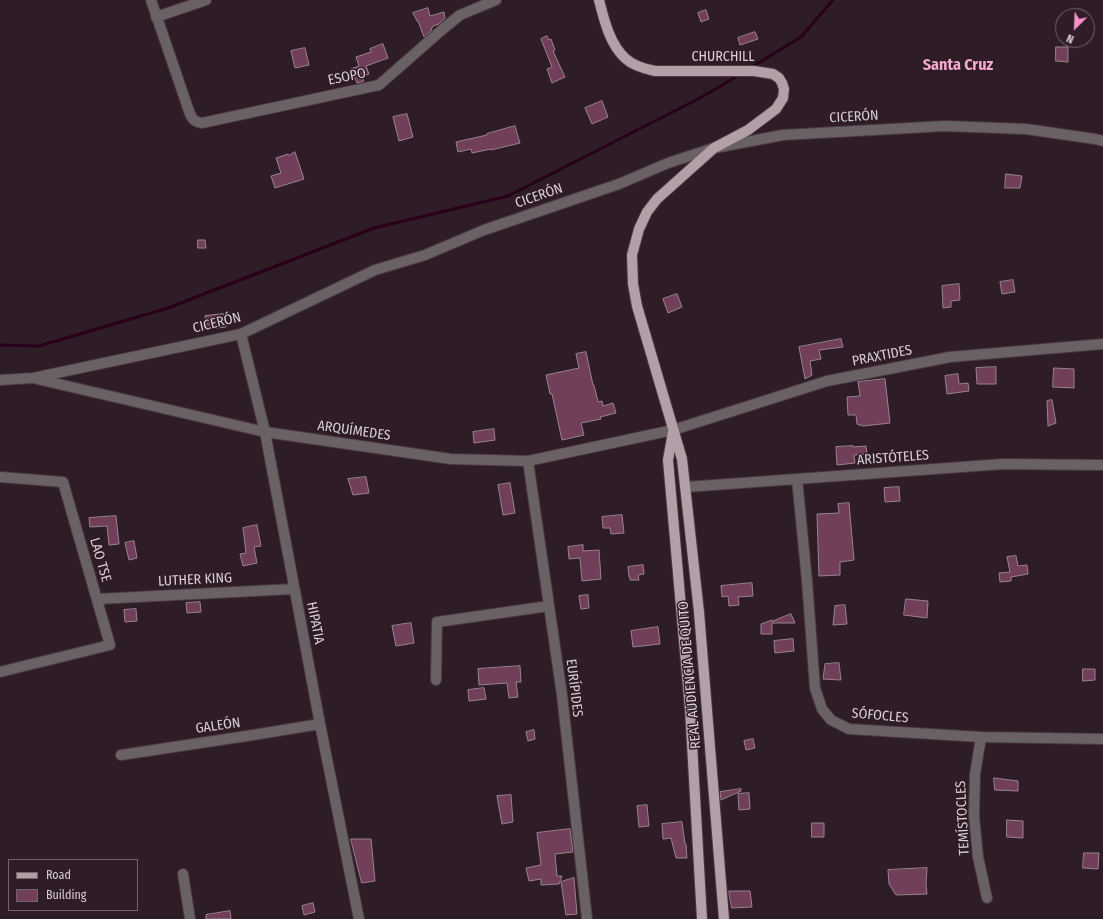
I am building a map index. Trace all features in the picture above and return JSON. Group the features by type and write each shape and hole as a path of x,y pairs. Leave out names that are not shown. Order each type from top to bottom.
{"main road":[{"name":"CHURCHILL","path":"599,0 611,36 619,50 626,59 644,69 655,71 754,71 773,74 779,78 784,89 783,98 776,109 748,130 714,148"},
{"name":"REAL AUDIENCIA DE QUITO","path":"714,148 657,199 639,229 632,255 633,284 637,306 682,458 699,612 724,919"},
{"name":"REAL AUDIENCIA DE QUITO","path":"674,430 668,460 690,709 702,919"}],"street":[{"path":"151,0 156,17 206,0"},
{"name":"ESOPO","path":"156,17 190,114 198,123 202,123 379,85 444,28 460,16 496,0"},
{"name":"CICERÓN","path":"0,380 33,378 241,334 375,270 425,255 484,230 619,184 668,163 714,148 783,135 946,126 1026,129 1103,141"},
{"name":"HIPATIA","path":"241,334 265,432 320,724 359,919"},
{"name":"PRAXTIDES","path":"674,430 827,380 950,357 1103,344"},
{"name":"ARQUÍMEDES","path":"33,378 265,432 451,459 528,461 674,430"},
{"name":"EURÍPIDES","path":"528,461 562,695 587,919"},
{"name":"ARISTÓTELES","path":"686,487 1003,464 1103,465"},
{"name":"LAO TSE","path":"0,477 63,482 110,645 0,672"},
{"name":"SÓFOCLES","path":"797,479 807,581 815,688 822,709 831,720 849,730 981,737 1103,739"},
{"name":"LUTHER KING","path":"97,599 294,589"},
{"path":"436,680 436,622 549,606"},
{"name":"GALEÓN","path":"121,754 320,724"},
{"name":"TEMÍSTOCLES","path":"981,737 975,774 974,816 978,857 988,898"},
{"path":"183,874 190,919"}],"building":[{"path":"428,8 430,16 444,12 445,18 439,24 433,26 431,28 432,30 424,37 418,21 413,13"},
{"path":"706,10 709,19 701,22 698,13"},
{"path":"755,32 758,39 740,45 738,38"},
{"path":"547,36 549,40 551,39 555,50 553,51 565,77 552,83 547,69 552,67 541,39"},
{"path":"383,44 388,58 366,66 369,74 362,77 364,81 357,83 351,69 359,66 356,57 371,52 370,49"},
{"path":"305,48 309,65 295,68 291,51"},
{"path":"1056,48 1068,48 1068,62 1056,61"},
{"path":"602,101 608,117 592,124 585,108"},
{"path":"407,114 413,137 399,141 393,117"},
{"path":"515,126 520,143 472,153 471,149 458,152 456,142 487,135"},
{"path":"295,152 304,179 275,188 271,176 281,173 276,158"},
{"path":"1006,174 1022,176 1020,188 1005,188"},
{"path":"198,240 205,240 206,248 198,248"},
{"path":"1013,280 1015,292 1002,294 1000,282"},
{"path":"959,284 960,300 951,301 951,307 943,308 942,286"},
{"path":"677,294 682,307 668,313 663,299"},
{"path":"224,314 226,327 207,329 205,316"},
{"path":"841,339 843,347 819,350 821,359 810,361 812,375 805,379 799,347"},
{"path":"586,352 598,402 602,401 603,406 613,403 616,413 600,417 601,419 581,423 584,435 562,440 552,394 550,394 546,375 579,368 576,354"},
{"path":"996,367 996,384 977,384 976,368"},
{"path":"1054,368 1074,369 1074,388 1053,387"},
{"path":"958,374 959,384 968,383 969,391 947,394 945,376"},
{"path":"885,379 890,423 863,426 857,424 856,415 848,415 847,397 860,396 858,382"},
{"path":"1052,400 1056,423 1048,426 1047,401"},
{"path":"494,429 495,440 474,443 473,432"},
{"path":"866,446 867,454 854,455 855,463 837,465 836,447"},
{"path":"366,477 369,493 353,495 348,479"},
{"path":"510,483 515,513 503,515 498,485"},
{"path":"899,487 900,501 885,502 884,488"},
{"path":"849,503 854,560 840,562 840,575 819,576 817,514 839,513 838,504"},
{"path":"622,515 624,533 611,534 610,528 603,528 602,517"},
{"path":"116,516 119,544 109,545 107,526 90,527 89,518"},
{"path":"257,525 261,546 254,547 257,563 243,566 240,554 246,553 243,528"},
{"path":"134,541 137,558 129,560 125,543"},
{"path":"583,545 583,551 599,550 601,579 582,581 580,558 569,559 568,547"},
{"path":"1016,556 1018,566 1027,565 1028,574 1011,577 1011,581 1000,582 999,573 1010,572 1007,557"},
{"path":"643,565 644,574 638,575 639,580 630,580 628,567"},
{"path":"752,583 753,596 738,597 739,605 729,606 728,596 722,597 721,586"},
{"path":"588,595 589,608 581,609 579,596"},
{"path":"906,599 928,601 927,618 904,615"},
{"path":"200,602 201,612 187,613 186,603"},
{"path":"845,605 847,624 833,625 835,606"},
{"path":"136,609 137,621 125,622 124,610"},
{"path":"791,614 795,623 772,623 772,634 761,634 761,624"},
{"path":"411,623 414,643 396,646 392,626"},
{"path":"658,627 660,644 633,647 631,631"},
{"path":"793,639 794,651 775,653 774,641"},
{"path":"839,663 841,680 823,679 825,664"},
{"path":"520,666 521,682 516,682 518,697 509,698 507,683 479,685 478,669"},
{"path":"1083,669 1095,669 1095,680 1083,681"},
{"path":"484,688 486,699 469,701 468,690"},
{"path":"534,730 535,739 528,741 526,732"},
{"path":"753,739 755,748 746,750 744,741"},
{"path":"994,778 1018,781 1018,791 995,790"},
{"path":"741,789 741,791 721,800 720,792"},
{"path":"749,793 750,809 739,810 738,794"},
{"path":"511,795 513,822 502,824 497,796"},
{"path":"647,805 649,826 639,827 637,806"},
{"path":"1007,820 1023,821 1023,838 1007,837"},
{"path":"682,822 687,858 676,858 671,838 663,839 662,824"},
{"path":"812,823 824,823 824,837 812,837"},
{"path":"570,829 573,852 555,854 557,876 562,876 559,884 541,885 541,879 529,881 526,868 541,865 537,833"},
{"path":"351,839 371,839 375,881 362,883"},
{"path":"1084,853 1099,853 1098,869 1083,868"},
{"path":"927,868 927,894 896,895 889,884 888,870"},
{"path":"574,878 577,914 566,915 561,882"},
{"path":"729,891 750,891 752,907 732,908"},
{"path":"313,903 315,912 304,915 302,906"},
{"path":"230,911 231,919 206,919 206,915"}],"waterway":[{"path":"750,68 801,37 833,0"},
{"path":"0,345 39,346 168,308 374,228 508,196 700,98 739,75"}],"district":[{"name":"Santa Cruz","path":"958,66"}]}
